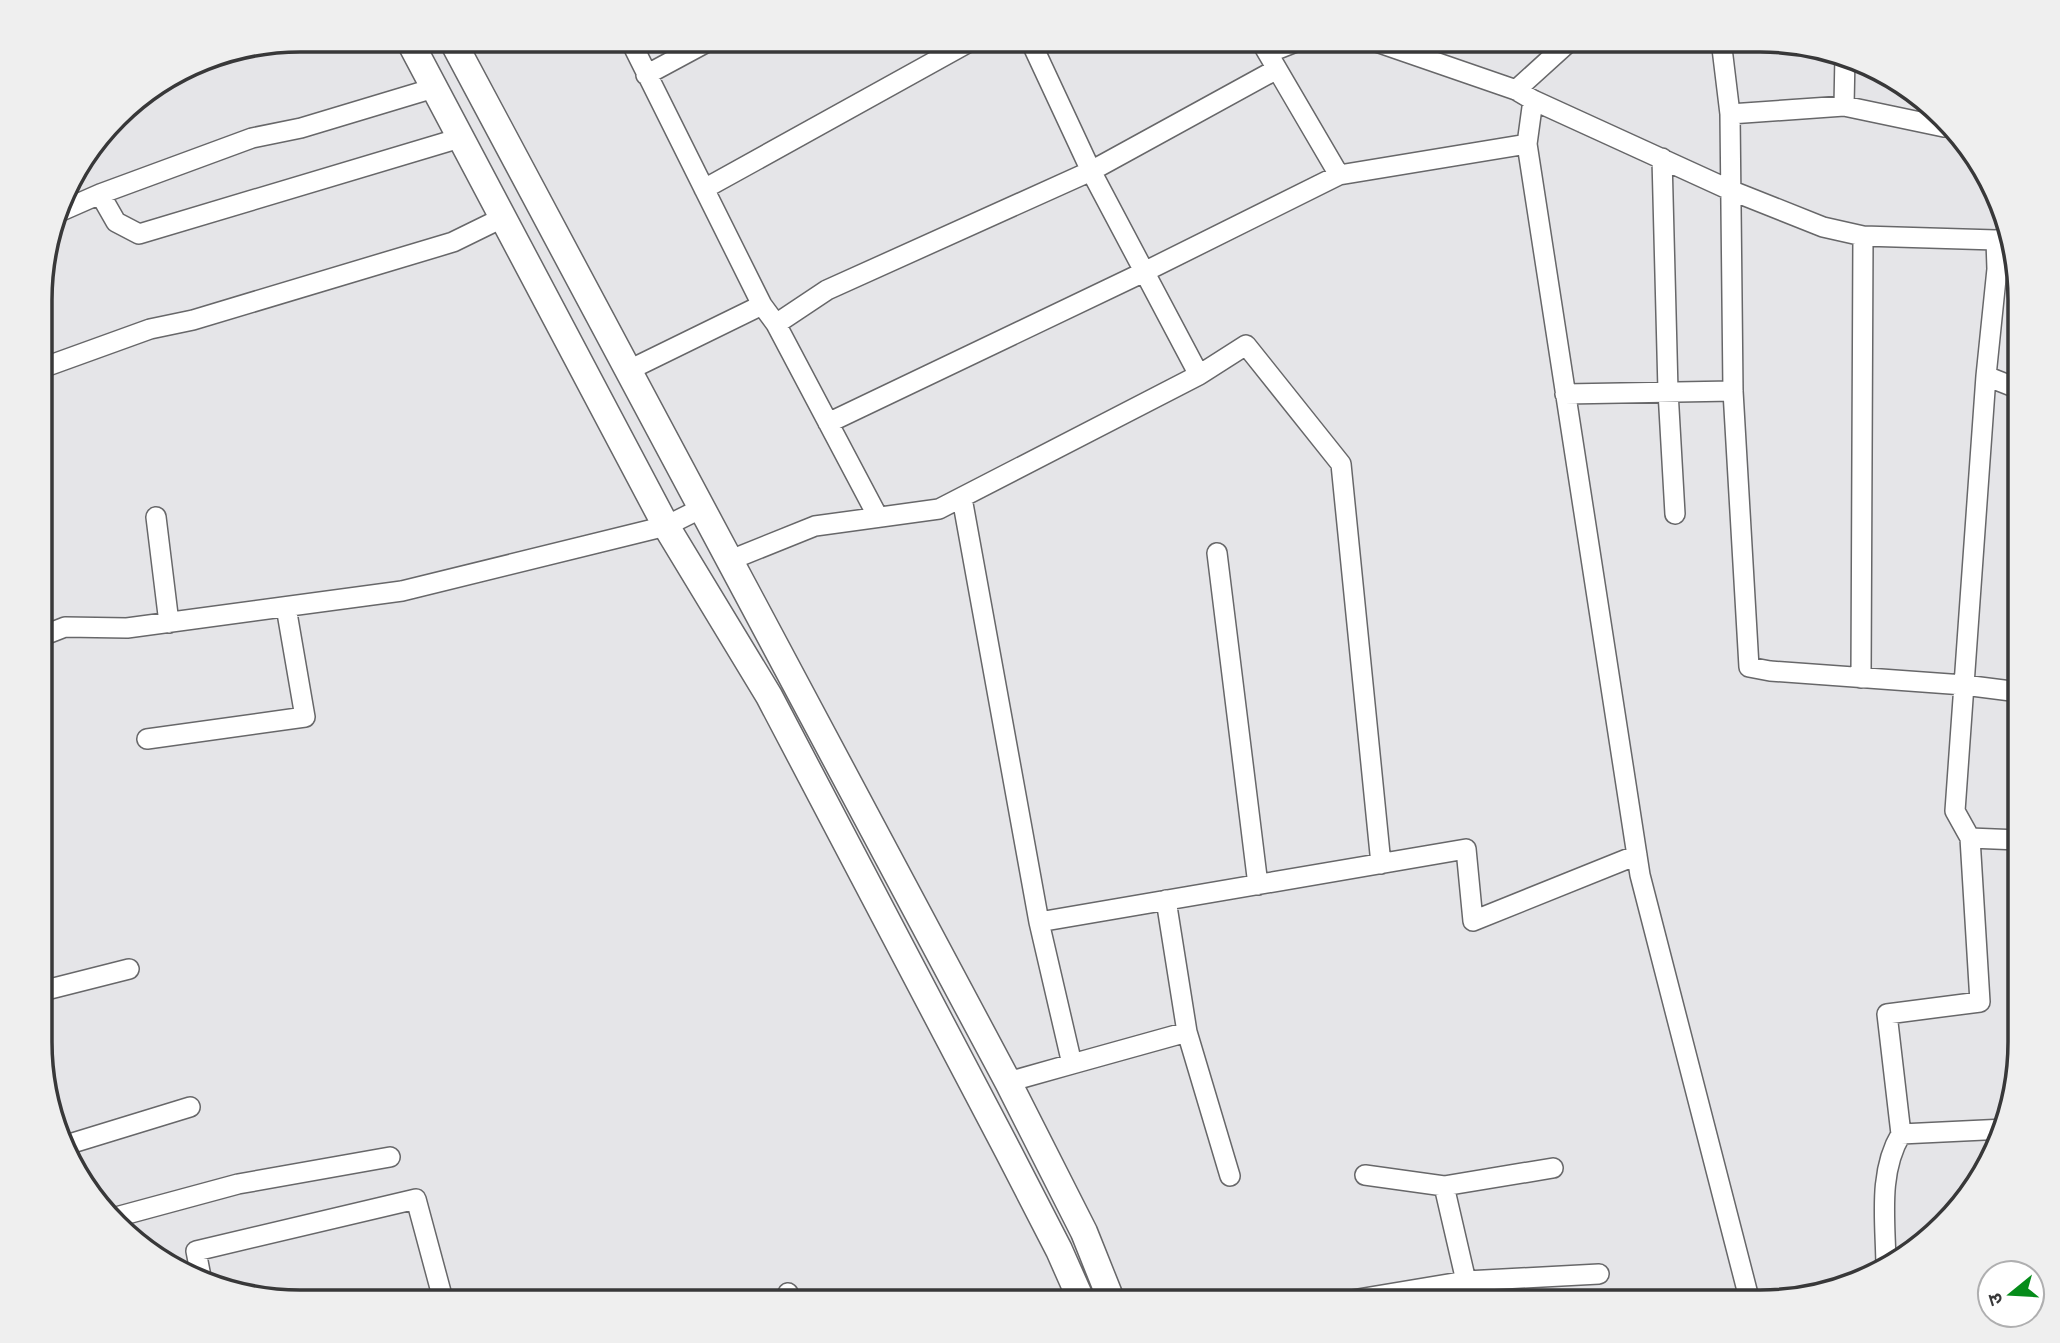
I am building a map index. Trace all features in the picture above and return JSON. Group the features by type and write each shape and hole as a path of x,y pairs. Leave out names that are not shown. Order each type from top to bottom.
{"street":[{"path":"1035,52 1091,171 1199,375"},
{"path":"1406,52 1516,90 1730,190 1823,227 1863,236 2000,239"},
{"path":"1516,90 1558,52"},
{"path":"1722,52 1730,114 1733,391 1749,667 2008,691"},
{"path":"416,53 666,526 769,695 1009,1151 1076,1290"},
{"path":"463,53 700,509 1008,1082 1084,1233 1107,1290"},
{"path":"636,53 762,305 776,324 878,517"},
{"path":"646,75 687,53"},
{"path":"704,189 950,53"},
{"path":"776,324 827,290 1091,171 1268,54 1339,175"},
{"path":"1844,106 1845,68"},
{"path":"70,207 252,138 302,128 434,88"},
{"path":"1533,100 1527,144 1640,875 1747,1290"},
{"path":"1730,114 1844,106 1935,125"},
{"path":"100,194 116,222 139,234 460,138"},
{"path":"828,423 1144,272 1339,175 1527,144"},
{"path":"1662,158 1668,391 1675,514"},
{"path":"52,364 150,329 193,320 453,242 502,218"},
{"path":"1861,678 1863,236"},
{"path":"1886,1256 1885,1176 1892,1148 1901,1134 1887,1014 1980,1002 1970,838 1955,811 1986,376 2006,277"},
{"path":"627,371 762,305"},
{"path":"728,561 815,526 939,509 1199,375 1246,345 1341,464 1381,864"},
{"path":"1986,376 2007,384"},
{"path":"1565,394 1733,391"},
{"path":"962,498 1039,922 1072,1064"},
{"path":"52,632 65,627 127,628 402,591 666,526 700,509"},
{"path":"156,517 169,622"},
{"path":"1217,553 1258,885"},
{"path":"147,739 306,717 286,607"},
{"path":"1970,838 2008,840"},
{"path":"1039,922 1466,849 1473,921 1637,855"},
{"path":"1166,900 1187,1032 1230,1177"},
{"path":"52,988 129,969"},
{"path":"1008,1082 1187,1032"},
{"path":"73,1143 190,1107"},
{"path":"1901,1134 1992,1130"},
{"path":"122,1215 238,1184 390,1157"},
{"path":"1365,1175 1444,1186 1553,1168"},
{"path":"1444,1186 1466,1290"},
{"path":"199,1269 195,1251 415,1199 440,1290"},
{"path":"1411,1290 1465,1281 1599,1274"}]}
